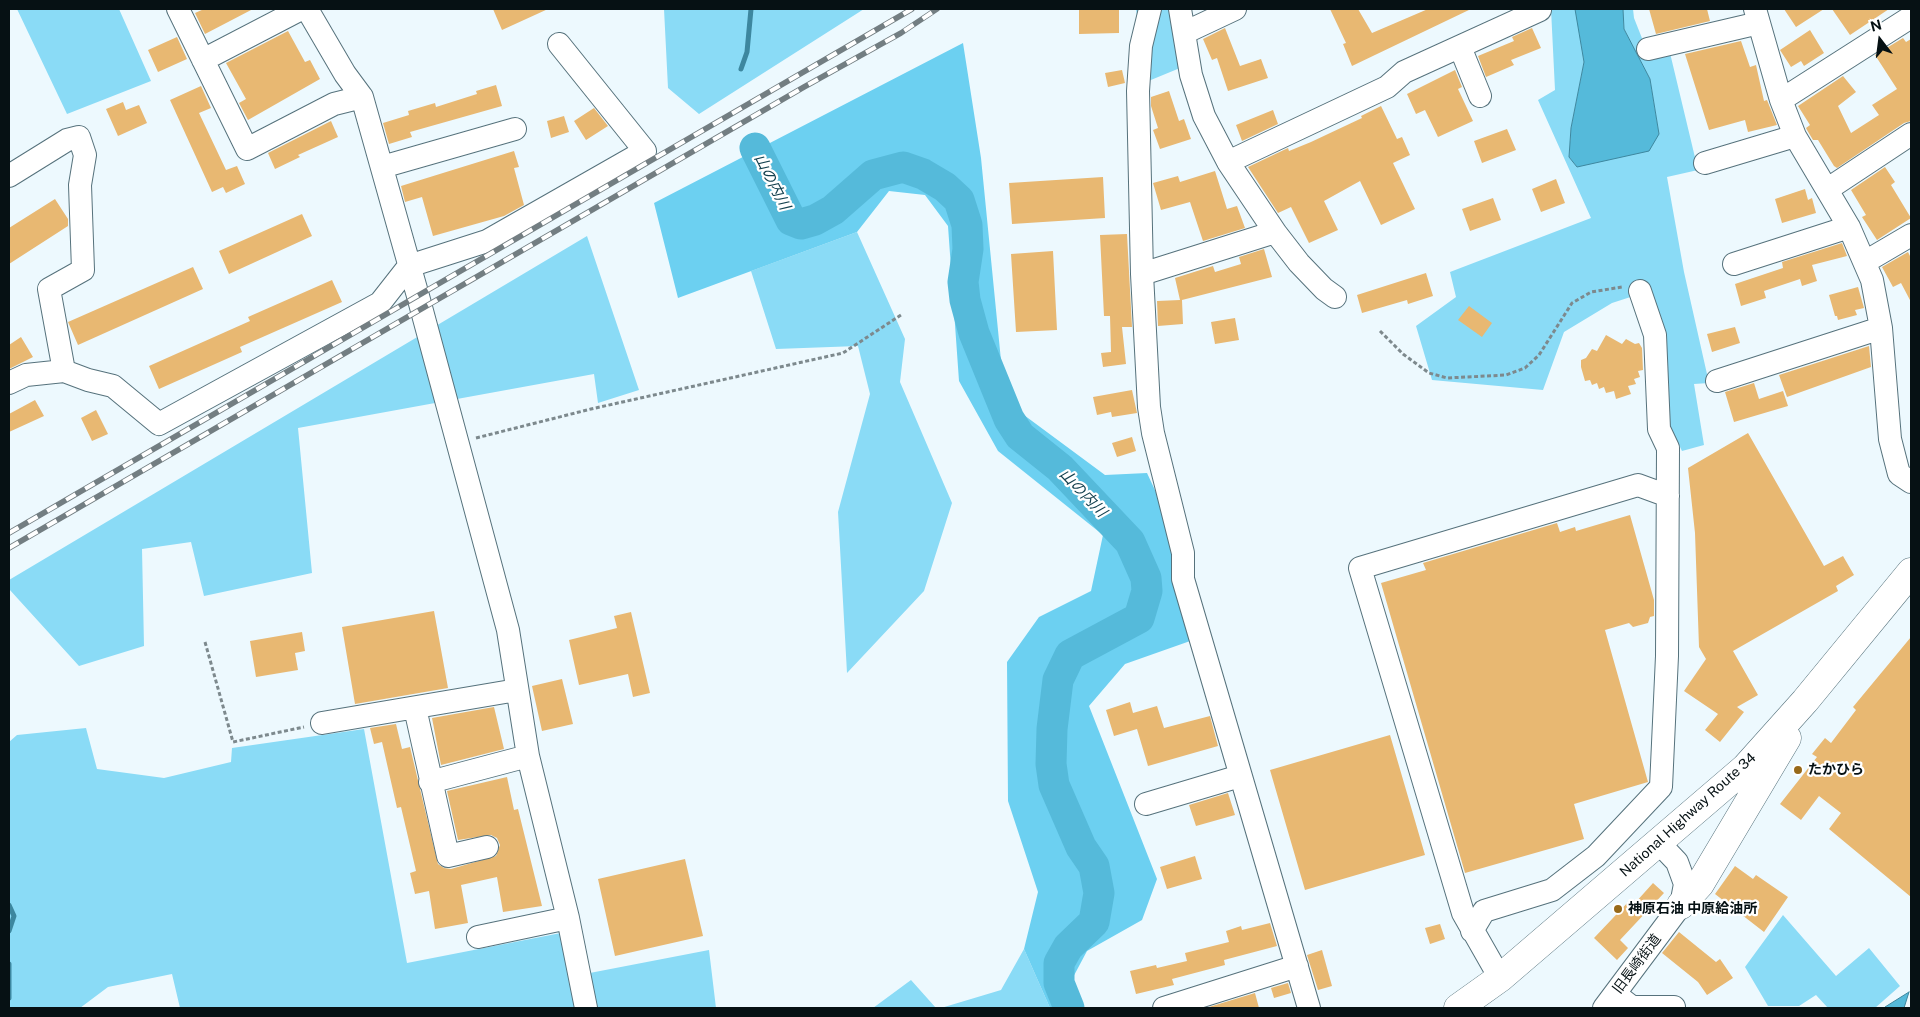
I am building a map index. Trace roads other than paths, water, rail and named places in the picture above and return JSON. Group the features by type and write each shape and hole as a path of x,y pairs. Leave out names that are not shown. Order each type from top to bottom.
{"highway":[{"name":"National Highway Route 34","path":"1458,1008 1500,978 1745,768 1805,701 1911,572"},
{"path":"1681,905 1700,884 1786,740 1805,701"}],"street":[{"path":"178,9 247,149 334,104 362,97"},
{"path":"203,60 301,9"},
{"path":"307,9 345,74 362,97 382,167 508,630 528,756 568,918 586,1008"},
{"path":"1150,9 1141,46 1138,91 1142,274 1149,407 1153,433 1183,554 1183,579 1309,1008"},
{"path":"1180,9 1191,75 1204,116 1228,162 1275,232 1299,263 1324,289 1335,297"},
{"path":"1184,33 1235,9"},
{"path":"1228,162 1387,87 1404,72 1540,10"},
{"path":"1648,49 1757,16 1781,100 1794,136 1828,189 1849,227 1872,280 1881,328 1890,439 1899,474 1911,482"},
{"path":"1781,100 1911,17"},
{"path":"9,383 26,375 64,371 88,380 113,386 159,424 380,303 409,266 486,241 645,151 559,44"},
{"path":"1460,46 1480,96"},
{"path":"382,167 515,129"},
{"path":"1828,189 1911,134"},
{"path":"9,176 67,140 78,136 85,155 80,185 83,270 49,289 64,371"},
{"path":"1705,163 1794,136"},
{"path":"1734,264 1849,227"},
{"path":"1142,274 1275,232"},
{"path":"1865,262 1911,235"},
{"path":"1472,932 1484,911 1552,890 1596,856 1660,787 1667,656 1668,448 1659,429 1656,335 1640,291"},
{"path":"1717,382 1881,328"},
{"path":"1500,978 1463,914 1360,568 1638,485 1668,496"},
{"path":"322,723 517,690"},
{"path":"415,708 448,856 487,847"},
{"path":"430,782 528,756"},
{"path":"1146,804 1240,776"},
{"path":"1659,843 1677,862 1685,884 1681,905"},
{"name":"旧長崎街道","path":"1609,1001 1681,905"},
{"path":"478,937 568,918"},
{"path":"1164,1008 1297,966"},
{"path":"1609,1001 1632,1007 1674,1007"}],"waterway":[{"path":"741,69 747,52 751,9"},
{"name":"山の内川","path":"755,148 791,220 801,224 815,220 833,210 873,175 903,167 923,174 945,187 959,200 967,225 968,249 963,282 965,300 974,333 1009,419 1020,436 1060,468 1130,542 1146,578 1147,591 1139,618 1070,655 1058,680 1052,729 1051,764 1054,785 1081,847 1094,866 1099,893 1094,922 1068,947 1059,963 1059,983 1069,1008"},
{"path":"9,905 14,916 9,931"},
{"path":"9,964 9,998"}],"railway":[{"path":"9,533 912,9"},
{"path":"9,548 804,87 901,33 937,9"}],"place":[{"name":"たかひら","path":"1798,770"},
{"name":"神原石油 中原給油所","path":"1618,909"}]}
